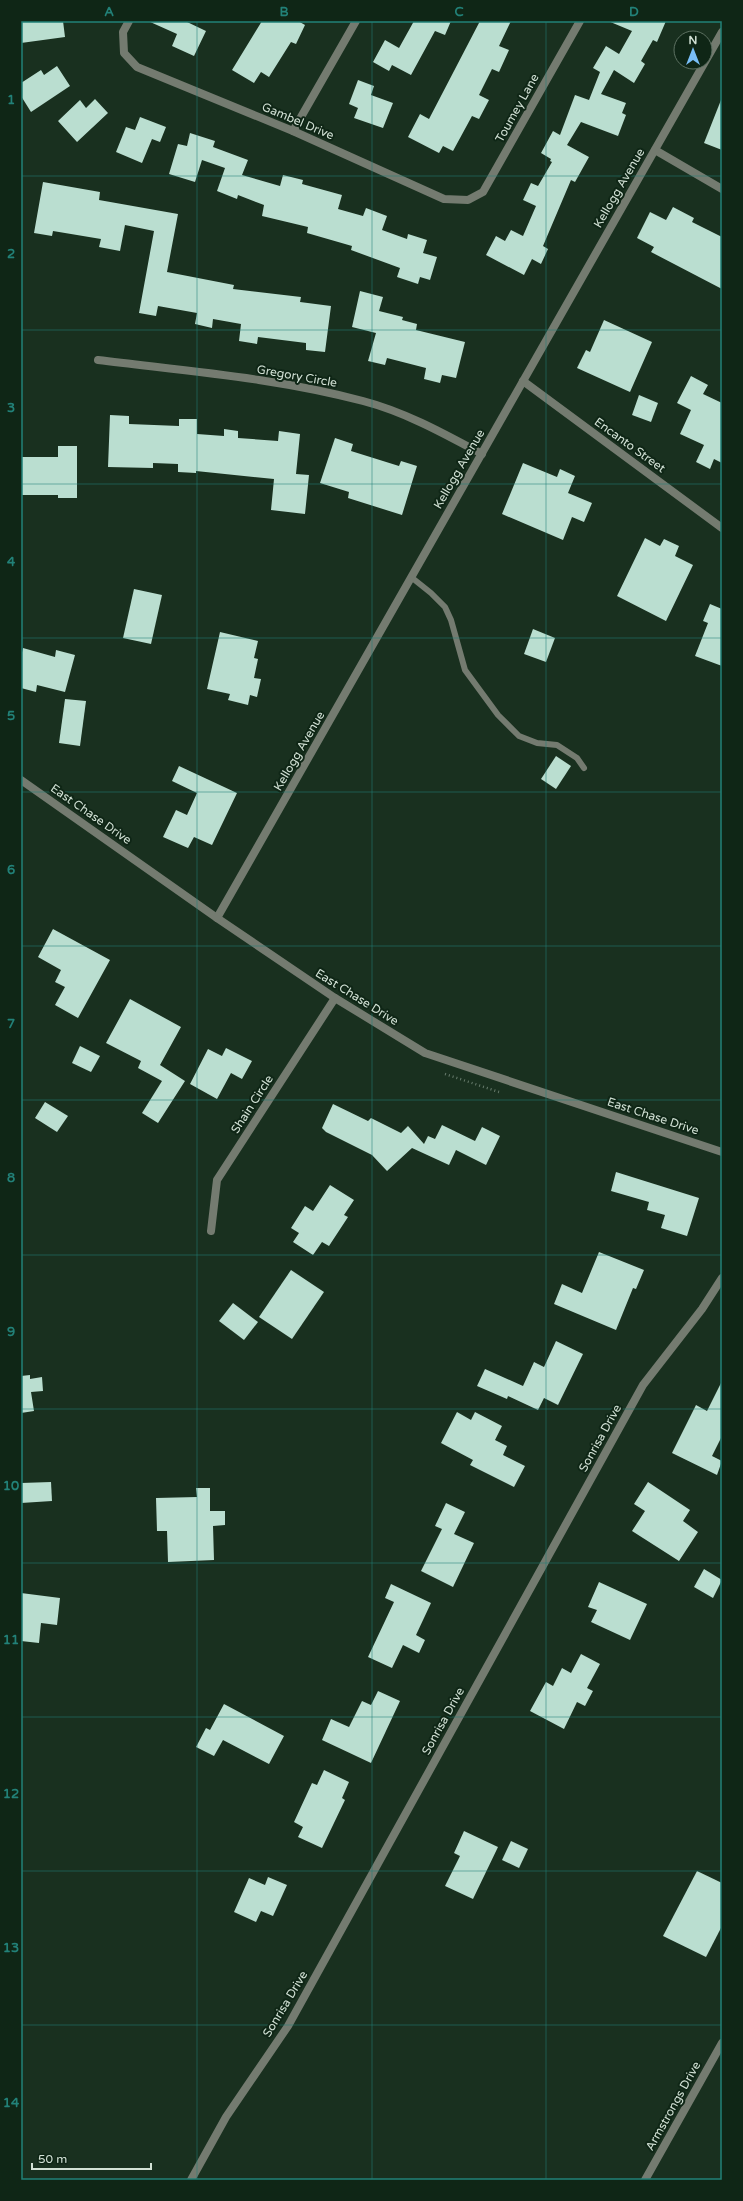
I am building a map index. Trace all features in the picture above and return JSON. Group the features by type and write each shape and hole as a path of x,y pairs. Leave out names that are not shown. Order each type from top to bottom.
{"street":[{"name":"Gambel Drive","path":"129,21 123,32 124,53 137,67 293,131 444,199 468,200"},
{"path":"293,131 356,21"},
{"name":"Toumey Lane","path":"468,200 483,192 580,21"},
{"name":"Kellogg Avenue","path":"217,918 722,32"},
{"path":"655,150 722,189"},
{"name":"Gregory Circle","path":"98,360 262,381 363,401 422,422 482,454"},
{"name":"Encanto Street","path":"523,381 722,528"},
{"name":"East Chase Drive","path":"21,780 217,918 335,998 425,1053 722,1152"},
{"name":"Shain Circle","path":"211,1231 217,1180 335,998"},
{"name":"Sonrisa Drive","path":"191,2180 226,2117 288,2026 643,1385 702,1309 722,1278"},
{"name":"Armstrongs Drive","path":"645,2180 722,2043"}],"lane":[{"path":"411,577 431,593 445,607 451,620 465,670 498,715 519,736 537,743 557,745 577,758 584,768"}],"building":[{"path":"21,21 63,21 65,37 21,43"},
{"path":"148,21 185,21 206,31 194,56 172,46 177,34"},
{"path":"262,21 298,21 305,25 296,44 291,42 269,77 261,72 254,83 232,70"},
{"path":"414,21 451,21 445,35 435,31 411,75 392,65 389,71 373,62 385,40 399,48"},
{"path":"480,21 511,21 499,46 509,50 499,72 492,69 479,95 489,100 479,119 472,116 453,151 443,146 439,153 408,137 420,114 429,119"},
{"path":"608,21 666,21 657,42 653,40 641,61 645,64 634,83 614,70 601,94 626,103 622,113 626,115 618,136 581,122 567,145 589,157 575,182 571,180 543,246 548,249 541,264 532,259 524,275 486,255 496,236 505,241 511,230 523,236 536,206 523,200 531,183 538,186 552,162 550,161 551,159 541,153 553,131 560,135 575,95 589,100 600,72 593,68 606,46 619,54 632,31"},
{"path":"57,66 70,86 31,112 21,96 21,83 41,70 44,75"},
{"path":"358,80 374,86 371,95 393,103 383,128 354,118 358,108 349,104"},
{"path":"95,99 108,113 77,142 58,121 80,100 86,108"},
{"path":"722,100 722,150 704,143"},
{"path":"140,117 166,127 160,142 152,139 142,163 116,152 126,127 135,130"},
{"path":"190,133 215,141 213,147 248,160 242,175 280,186 283,175 303,180 302,184 342,195 338,209 363,216 366,208 387,216 382,230 407,239 408,234 427,240 423,253 437,257 430,280 420,277 418,284 397,277 400,268 351,250 352,246 307,233 308,227 262,216 264,205 238,195 237,199 217,191 225,168 202,160 195,182 169,174 178,144 187,146"},
{"path":"43,182 100,192 99,200 178,214 167,272 234,285 233,289 301,297 300,302 331,306 325,352 306,350 306,343 258,337 257,344 239,341 241,324 213,319 212,328 195,324 197,313 158,306 156,316 139,313 154,231 125,225 120,251 99,247 101,239 53,231 52,236 34,233"},
{"path":"673,207 694,218 692,222 722,237 722,289 651,252 654,247 637,238 650,212 666,220"},
{"path":"360,291 383,297 379,311 403,317 402,320 417,324 416,330 465,342 456,378 442,375 440,383 424,379 426,368 387,358 385,365 368,361 376,333 352,327"},
{"path":"604,320 652,342 630,392 577,368 586,350 590,352"},
{"path":"691,376 708,385 703,394 722,403 722,463 714,459 710,469 696,462 704,445 680,434 691,410 677,403"},
{"path":"639,395 658,403 651,422 632,415"},
{"path":"110,415 129,416 129,424 179,426 179,419 197,419 197,434 224,436 224,429 238,431 238,438 278,441 279,431 300,434 296,474 309,475 305,514 271,510 274,479 196,471 196,473 178,472 178,464 153,463 153,468 108,467"},
{"path":"335,438 353,444 351,451 399,466 401,461 417,466 402,515 348,498 349,492 320,483"},
{"path":"58,446 77,446 77,498 58,498 58,495 21,495 21,457 58,457"},
{"path":"523,463 557,477 560,469 575,476 568,493 592,503 584,522 572,517 563,540 502,514"},
{"path":"645,538 660,546 664,539 679,546 675,556 693,565 666,621 617,596"},
{"path":"134,589 162,595 151,644 123,638"},
{"path":"710,604 722,609 722,666 695,656 708,623 703,621"},
{"path":"533,629 555,638 546,662 524,654"},
{"path":"220,632 258,641 254,658 258,659 254,678 261,679 257,697 250,695 248,705 228,700 230,694 207,689"},
{"path":"23,648 55,657 56,650 75,655 65,692 37,685 36,692 21,688 21,657"},
{"path":"65,699 86,701 80,746 59,743"},
{"path":"556,756 571,766 556,789 541,779"},
{"path":"179,766 237,793 212,845 194,837 188,848 163,837 176,810 187,815 197,793 172,781"},
{"path":"53,929 110,960 78,1018 55,1005 65,987 55,982 61,970 38,957"},
{"path":"130,999 181,1027 160,1065 185,1081 158,1123 142,1113 162,1081 138,1068 141,1061 106,1043"},
{"path":"80,1046 100,1056 91,1072 72,1063"},
{"path":"226,1048 252,1061 242,1079 231,1073 217,1099 190,1084 208,1049 222,1056"},
{"path":"45,1102 68,1116 57,1132 35,1118"},
{"path":"333,1104 368,1121 371,1118 401,1133 408,1126 424,1144 428,1136 435,1139 442,1125 475,1141 482,1127 500,1136 486,1165 456,1150 449,1165 412,1148 387,1171 372,1155 326,1132 322,1128"},
{"path":"616,1172 699,1198 687,1236 661,1228 665,1215 647,1210 649,1202 611,1191"},
{"path":"330,1185 354,1200 344,1215 348,1217 329,1246 322,1242 313,1255 293,1242 299,1233 291,1228 305,1206 313,1211"},
{"path":"599,1252 644,1270 636,1289 633,1288 616,1330 554,1304 562,1284 582,1293"},
{"path":"291,1270 324,1292 292,1339 259,1317"},
{"path":"233,1303 258,1322 244,1340 219,1321"},
{"path":"556,1341 583,1354 558,1405 544,1398 538,1410 508,1396 507,1399 477,1386 485,1369 523,1386 534,1362 544,1367"},
{"path":"30,1375 30,1379 42,1377 43,1391 31,1392 34,1411 21,1413 21,1376"},
{"path":"722,1381 722,1436 712,1456 722,1461 717,1475 672,1453 696,1405 707,1411"},
{"path":"457,1412 471,1420 475,1412 502,1426 495,1440 507,1446 503,1455 525,1466 514,1487 470,1465 473,1460 441,1443"},
{"path":"51,1482 52,1501 21,1503 21,1483"},
{"path":"648,1482 690,1510 683,1521 698,1532 679,1561 632,1531 645,1511 634,1504"},
{"path":"196,1488 210,1488 210,1511 225,1511 225,1525 213,1526 214,1560 168,1562 167,1531 157,1531 156,1498 197,1497"},
{"path":"446,1503 465,1512 454,1534 474,1543 453,1587 421,1571 442,1529 435,1526"},
{"path":"704,1569 722,1580 713,1598 694,1587"},
{"path":"599,1582 647,1604 630,1640 591,1622 597,1610 588,1607"},
{"path":"391,1584 431,1603 416,1635 425,1640 419,1653 403,1645 392,1668 368,1657 394,1602 385,1598"},
{"path":"21,1593 60,1598 57,1625 41,1623 39,1643 21,1641"},
{"path":"581,1654 600,1664 587,1688 593,1691 585,1706 577,1702 564,1729 530,1711 546,1682 553,1686 562,1668 571,1673"},
{"path":"378,1691 400,1701 371,1763 322,1740 331,1719 349,1727 362,1701 371,1705"},
{"path":"224,1704 284,1736 269,1764 223,1740 214,1756 196,1747 206,1728 210,1730"},
{"path":"324,1770 349,1782 342,1798 345,1800 322,1848 298,1837 303,1827 294,1822 312,1783 317,1785"},
{"path":"464,1831 498,1847 473,1899 445,1886 460,1856 454,1853"},
{"path":"511,1841 528,1849 519,1868 502,1860"},
{"path":"697,1871 722,1883 722,1926 706,1957 663,1936"},
{"path":"268,1877 287,1885 273,1916 261,1911 256,1922 234,1912 249,1878 265,1885"}]}
